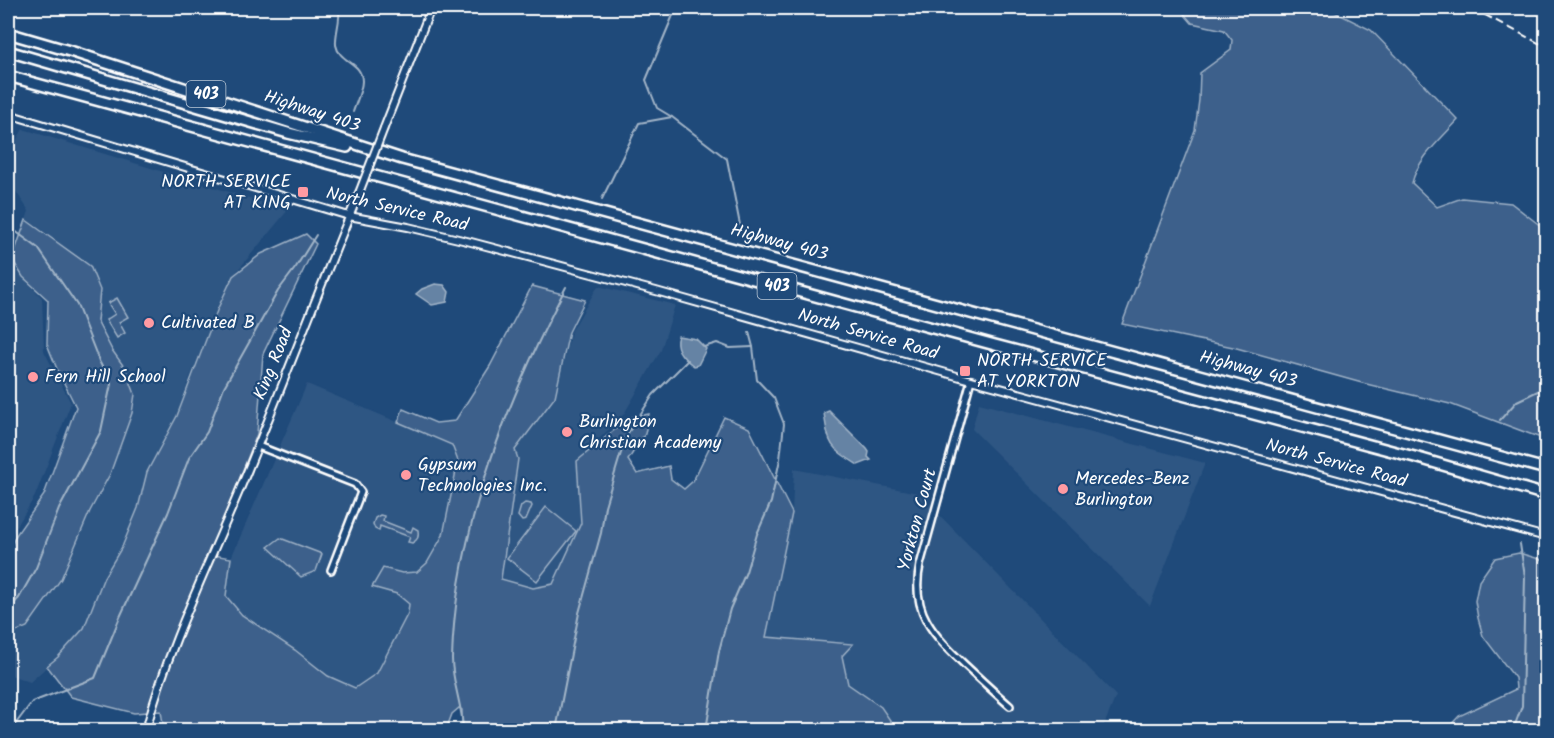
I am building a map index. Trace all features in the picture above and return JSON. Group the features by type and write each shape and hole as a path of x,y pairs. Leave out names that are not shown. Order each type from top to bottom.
{"highway":[{"name":"Highway 403","path":"8,33 74,52 402,159 1546,469"},
{"path":"8,51 288,133 402,159"},
{"name":"403","path":"8,76 1422,459 1546,495"}],"street":[{"name":"King Road","path":"146,730 154,701 175,646 258,446 430,8"},
{"name":"North Service Road","path":"8,114 349,216 471,242 656,291 971,380 1546,537"},
{"name":"Yorkton Court","path":"971,380 916,580 917,595 920,609 929,627 942,644 1010,706"},
{"path":"258,446 355,484 361,492 331,570"}],"shaded area":[{"path":"1179,8 1327,8 1371,30 1458,120 1419,165 1412,183 1437,207 1462,198 1511,203 1546,230 1546,440 1450,404 1362,383 1233,347 1122,324 1195,130 1200,73 1231,50 1232,40 1224,30 1192,23"},
{"path":"23,129 288,210 233,276 190,377 177,416 147,472 138,508 122,547 104,577 84,628 58,657 30,682 8,674 8,635 27,627 110,474 132,413 125,368 112,350 97,321 100,290 62,247 45,232 26,220 29,211 9,181 14,161 13,146"},
{"path":"8,146 13,146 14,161 8,186"},
{"path":"26,220 90,266 100,290 97,321 112,350 125,368 135,394 132,413 110,474 90,511 61,579 27,627 8,635 8,553 16,535 44,495 76,407 47,344 48,300 23,277 12,259"},
{"path":"306,234 316,244 263,354 257,434 213,555 231,558 226,596 242,615 295,650 328,676 355,688 377,673 408,613 409,604 397,594 372,587 383,568 402,573 417,572 427,563 443,535 458,461 452,445 398,422 403,409 436,423 455,421 490,366 532,286 585,300 569,332 555,397 515,450 518,459 501,579 533,588 553,584 581,523 577,461 629,418 649,414 645,434 628,460 637,474 669,466 671,479 684,489 693,481 724,417 749,428 792,513 766,637 853,644 842,656 848,684 881,707 894,726 929,725 936,730 462,730 462,710 459,708 452,714 446,730 164,730 161,711 134,713 71,697 47,666 84,628 104,577 122,547 138,508 147,472 177,416 218,308 233,276 261,254"},
{"name":"Fern Hill School","path":"9,262 42,298 44,351 71,403 35,496 8,541"},
{"path":"435,284 444,285 449,292 447,302 432,305 416,294"},
{"name":"Burlington Christian Academy","path":"598,286 675,305 661,350 624,414 577,461 581,523 553,584 534,588 501,579 518,459 515,450 555,397 571,332"},
{"path":"117,298 128,317 119,322 125,333 117,338 106,320 115,314 108,303"},
{"path":"678,336 696,339 706,349 698,365 694,366 680,353 677,345"},
{"path":"307,384 452,445 458,461 443,535 427,564 418,571 402,573 383,568 373,587 397,594 409,603 408,613 377,673 355,688 328,676 295,650 242,615 226,596 231,558"},
{"path":"979,403 1205,463 1150,606 972,429"},
{"path":"829,411 867,449 871,460 858,465 836,450 830,440 824,413"},
{"path":"794,469 918,493 1116,696 1102,730 936,730 929,725 894,726 881,707 848,683 842,656 852,644 766,637 792,513"},
{"path":"525,503 532,506 526,520 522,521 518,516 521,506"},
{"path":"546,507 576,531 537,581 507,558"},
{"path":"380,515 384,516 383,521 411,532 413,527 418,530 417,539 412,543 408,542 410,537 380,526 379,531 375,529 373,524 375,518"},
{"path":"280,538 322,554 316,571 301,577 268,547"},
{"path":"1519,553 1546,561 1546,730 1446,730 1459,716 1516,689 1515,678 1483,636 1475,601 1479,581 1495,558"}],"waterway":[{"path":"8,16 11,8"},
{"path":"339,8 336,45 341,55 358,70 362,81 353,112"},
{"path":"676,8 646,80 657,108 727,159 741,230"},
{"path":"602,199 639,123 672,117"},
{"path":"8,610 19,598 36,568 59,509 101,431 111,384 99,361 77,305 38,248 11,228"},
{"path":"11,730 32,702 95,678 120,617 168,513 189,458 207,432 224,387 278,291 316,235"},
{"path":"463,730 452,659 455,611 474,515 505,420 524,374 566,287"},
{"path":"706,730 719,651 730,609 771,502 780,459 784,424 774,398 757,380 749,332"},
{"path":"704,347 717,343 730,348 753,347"},
{"path":"556,730 579,613 601,533 605,506 626,436 653,395 688,360"},
{"path":"1500,420 1517,401 1546,387"},
{"path":"1513,730 1522,706 1525,577 1520,544"}],"railway":[{"path":"1472,8 1546,47"}],"place":[{"name":"NORTH SERVICE AT KING","path":"303,192"},
{"name":"Cultivated B","path":"149,323"},
{"name":"NORTH SERVICE AT YORKTON","path":"965,371"},
{"name":"Fern Hill School","path":"33,377"},
{"name":"Burlington Christian Academy","path":"567,432"},
{"name":"Gypsum Technologies Inc.","path":"406,475"},
{"name":"Mercedes-Benz Burlington","path":"1063,489"}]}
